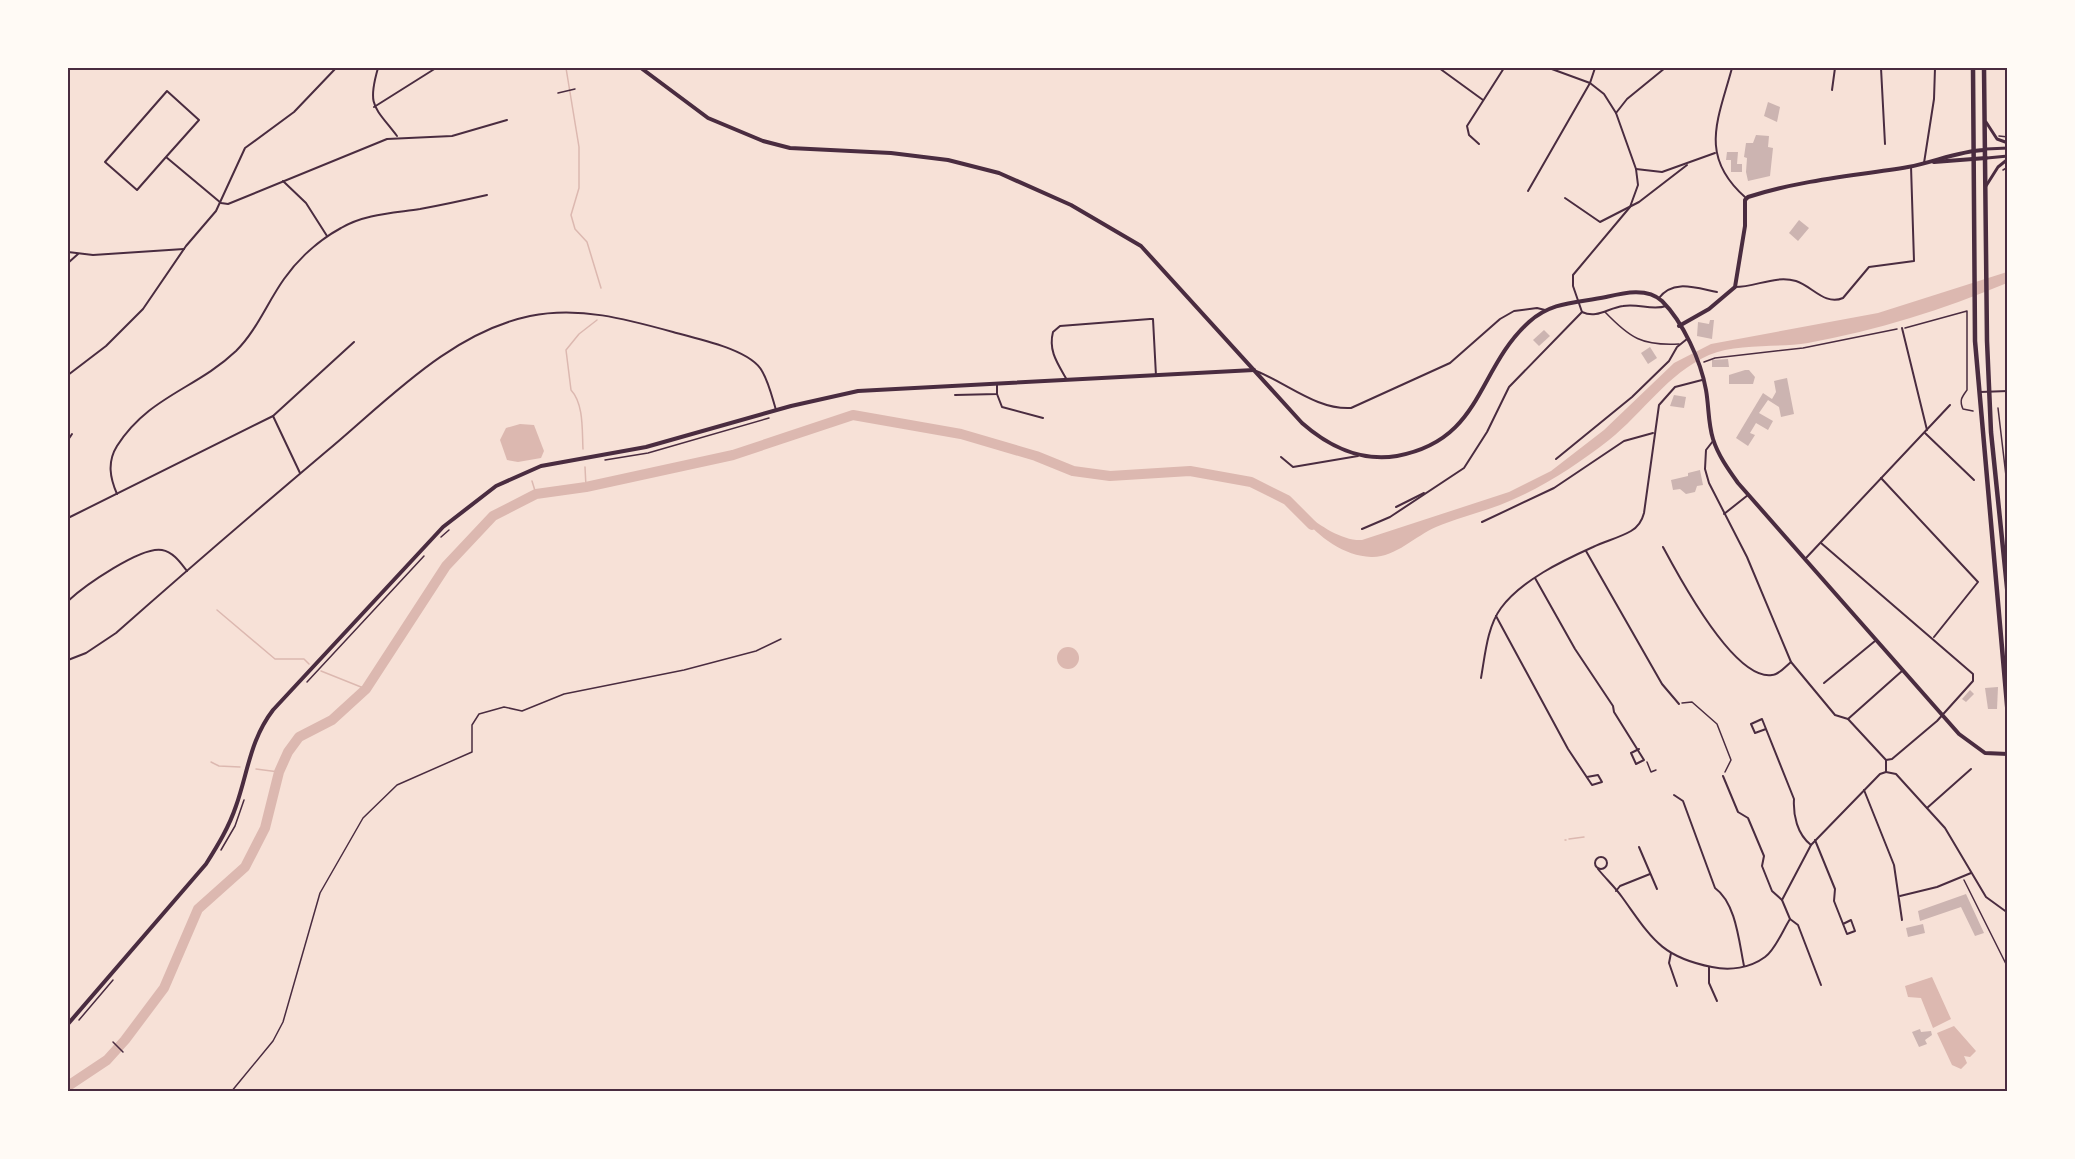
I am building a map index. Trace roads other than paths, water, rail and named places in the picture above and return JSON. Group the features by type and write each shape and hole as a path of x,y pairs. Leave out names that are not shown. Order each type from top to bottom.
{"main road":[{"path":"641,68 708,118 763,141 790,147 891,153 948,160 999,173 1032,185 1141,246 1313,433 1359,455 1390,457 1412,453 1446,436 1471,410 1519,332 1545,310 1566,302 1635,292 1659,298 1702,364 1713,441 1729,470 1748,495 1969,744 1985,753 2007,754"},
{"path":"1973,68 1975,317 1979,392 1992,509 2007,716"},
{"path":"1984,68 1991,432 2007,597"},
{"path":"1679,326 1709,309 1735,287 1745,226 1746,198 1827,178 1911,166 1986,149"},
{"path":"1926,162 1987,158"},
{"path":"68,1024 215,850 233,816 254,741 273,710 450,521 496,486 557,461 646,447 840,394 880,389 1254,370"}],"street":[{"path":"68,375 132,321 221,202 245,148 294,112 336,68"},
{"path":"378,68 372,90 374,106 397,136"},
{"path":"374,106 436,68"},
{"path":"1439,68 1483,100"},
{"path":"1479,144 1469,135 1467,126 1504,68"},
{"path":"1549,68 1590,83 1604,94 1616,113 1636,169 1638,185 1630,207 1576,268 1572,280 1582,312"},
{"path":"1528,191 1590,83 1595,68"},
{"path":"1616,113 1627,99 1665,68"},
{"path":"1732,68 1715,134 1715,153 1725,172 1746,198"},
{"path":"1832,90 1835,68"},
{"path":"1881,68 1885,144"},
{"path":"1926,162 1934,99 1935,68"},
{"path":"167,92 200,120 166,157 137,190 105,162 167,92"},
{"path":"166,157 221,202 228,204 397,136 452,136 507,120"},
{"path":"1986,122 1997,139 2007,142"},
{"path":"1986,149 2007,148"},
{"path":"1636,169 1662,172 1687,165 1715,153"},
{"path":"1987,158 2007,157"},
{"path":"1986,186 2007,157"},
{"path":"1565,198 1600,222 1630,207 1687,165"},
{"path":"1735,287 1786,279 1799,282 1830,300 1837,301 1843,298 1869,267 1914,261 1911,166"},
{"path":"283,181 306,203 327,236"},
{"path":"117,494 111,477 110,464 114,450 128,430 160,400 211,371 236,350 254,329 283,280 327,236 365,218 487,195"},
{"path":"68,252 78,254 184,249"},
{"path":"68,263 78,254"},
{"path":"1659,298 1667,288 1674,287 1691,287 1717,292"},
{"path":"1582,312 1592,315 1626,305 1657,308 1666,306"},
{"path":"1254,370 1279,380 1323,405 1337,409 1351,408 1450,363 1500,319 1514,311 1537,308 1545,310"},
{"path":"68,660 86,653 116,633 300,473 425,369 461,343 511,321 551,313 575,312 631,320 748,357 762,370 776,410"},
{"path":"1362,529 1390,517 1456,475 1469,462 1509,387 1582,312"},
{"path":"1067,380 1052,354 1051,347 1053,332 1060,326 1150,319 1153,319 1156,376"},
{"path":"1902,328 1926,431 1974,480"},
{"path":"1556,459 1632,397 1669,361 1679,344 1687,339"},
{"path":"68,518 273,416 354,342"},
{"path":"1481,678 1486,649 1496,616 1510,598 1535,578 1586,550 1631,531 1641,522 1659,405 1668,392 1683,384 1704,380"},
{"path":"997,383 997,394 1002,407 1043,418"},
{"path":"1979,392 2007,391"},
{"path":"955,395 997,394"},
{"path":"1805,559 1950,405"},
{"path":"273,416 300,473"},
{"path":"1482,522 1554,488 1624,441 1653,433"},
{"path":"68,440 72,434"},
{"path":"1713,441 1706,450 1705,463 1709,483 1747,557 1791,662 1835,715 1848,718 1886,760 1886,772"},
{"path":"1281,457 1293,467 1359,455"},
{"path":"1881,478 1978,582 1933,638"},
{"path":"1396,507 1427,492"},
{"path":"1724,513 1748,495"},
{"path":"1821,543 1848,569 1933,638 1974,677 1942,715 1892,759 1886,760"},
{"path":"1663,547 1703,616 1736,656 1767,675 1776,674 1791,662"},
{"path":"68,601 90,584 152,549 166,551 173,555 187,570"},
{"path":"1586,550 1662,684 1679,704"},
{"path":"1535,578 1575,649 1639,749 1644,760 1635,764 1631,753 1639,749"},
{"path":"1496,616 1543,706 1587,777 1592,785 1602,782 1598,775 1587,777"},
{"path":"1824,683 1876,640"},
{"path":"1848,718 1904,670"},
{"path":"1766,729 1755,733 1751,724 1762,719 1766,729 1794,799 1794,812 1803,837 1811,845"},
{"path":"1927,808 1971,769"},
{"path":"1782,900 1815,840 1880,774 1886,772 1896,774 1945,828 1971,873 1993,904 2007,913"},
{"path":"1723,776 1738,812 1748,818 1764,856 1762,866 1772,891 1782,900 1790,919 1798,925 1821,985"},
{"path":"1864,790 1890,855 1898,888 1902,920"},
{"path":"1674,795 1683,801 1715,888 1723,893 1737,930 1744,966"},
{"path":"1815,840 1836,889 1834,901 1843,924 1847,934 1855,931 1851,920 1843,924"},
{"path":"1639,847 1657,889"},
{"path":"1599,869 1607,866 1607,859 1604,857 1597,858 1595,862 1599,869 1644,930 1671,953 1709,967 1728,970 1765,957 1790,919"},
{"path":"1616,891 1620,886 1651,873"},
{"path":"1899,897 1937,887 1971,873"},
{"path":"1671,953 1669,963 1677,986"},
{"path":"1709,967 1709,983 1717,1001"}],"lane":[{"path":"1604,312 1625,333 1648,344 1679,344"}],"waterway":[{"path":"566,68 579,147 579,188 571,215 575,229 587,242 601,288"},
{"path":"583,449 580,410 571,390 566,350 579,334 597,320"},
{"path":"68,1086 107,1060 125,1040 164,988 198,909 245,867 265,828 279,772 288,752 299,737 332,720 366,689 446,566 493,516 536,494 586,487 733,455 853,415 961,434 1036,456 1073,471 1110,476 1190,471 1251,482 1287,500 1312,525"},
{"path":"585,467 586,487"},
{"path":"532,481 536,494"},
{"path":"217,610 275,659 304,659 309,664"},
{"path":"321,671 366,689"},
{"path":"211,762 219,766 240,767"},
{"path":"256,769 279,772"},
{"path":"1569,839 1584,837"}]}
